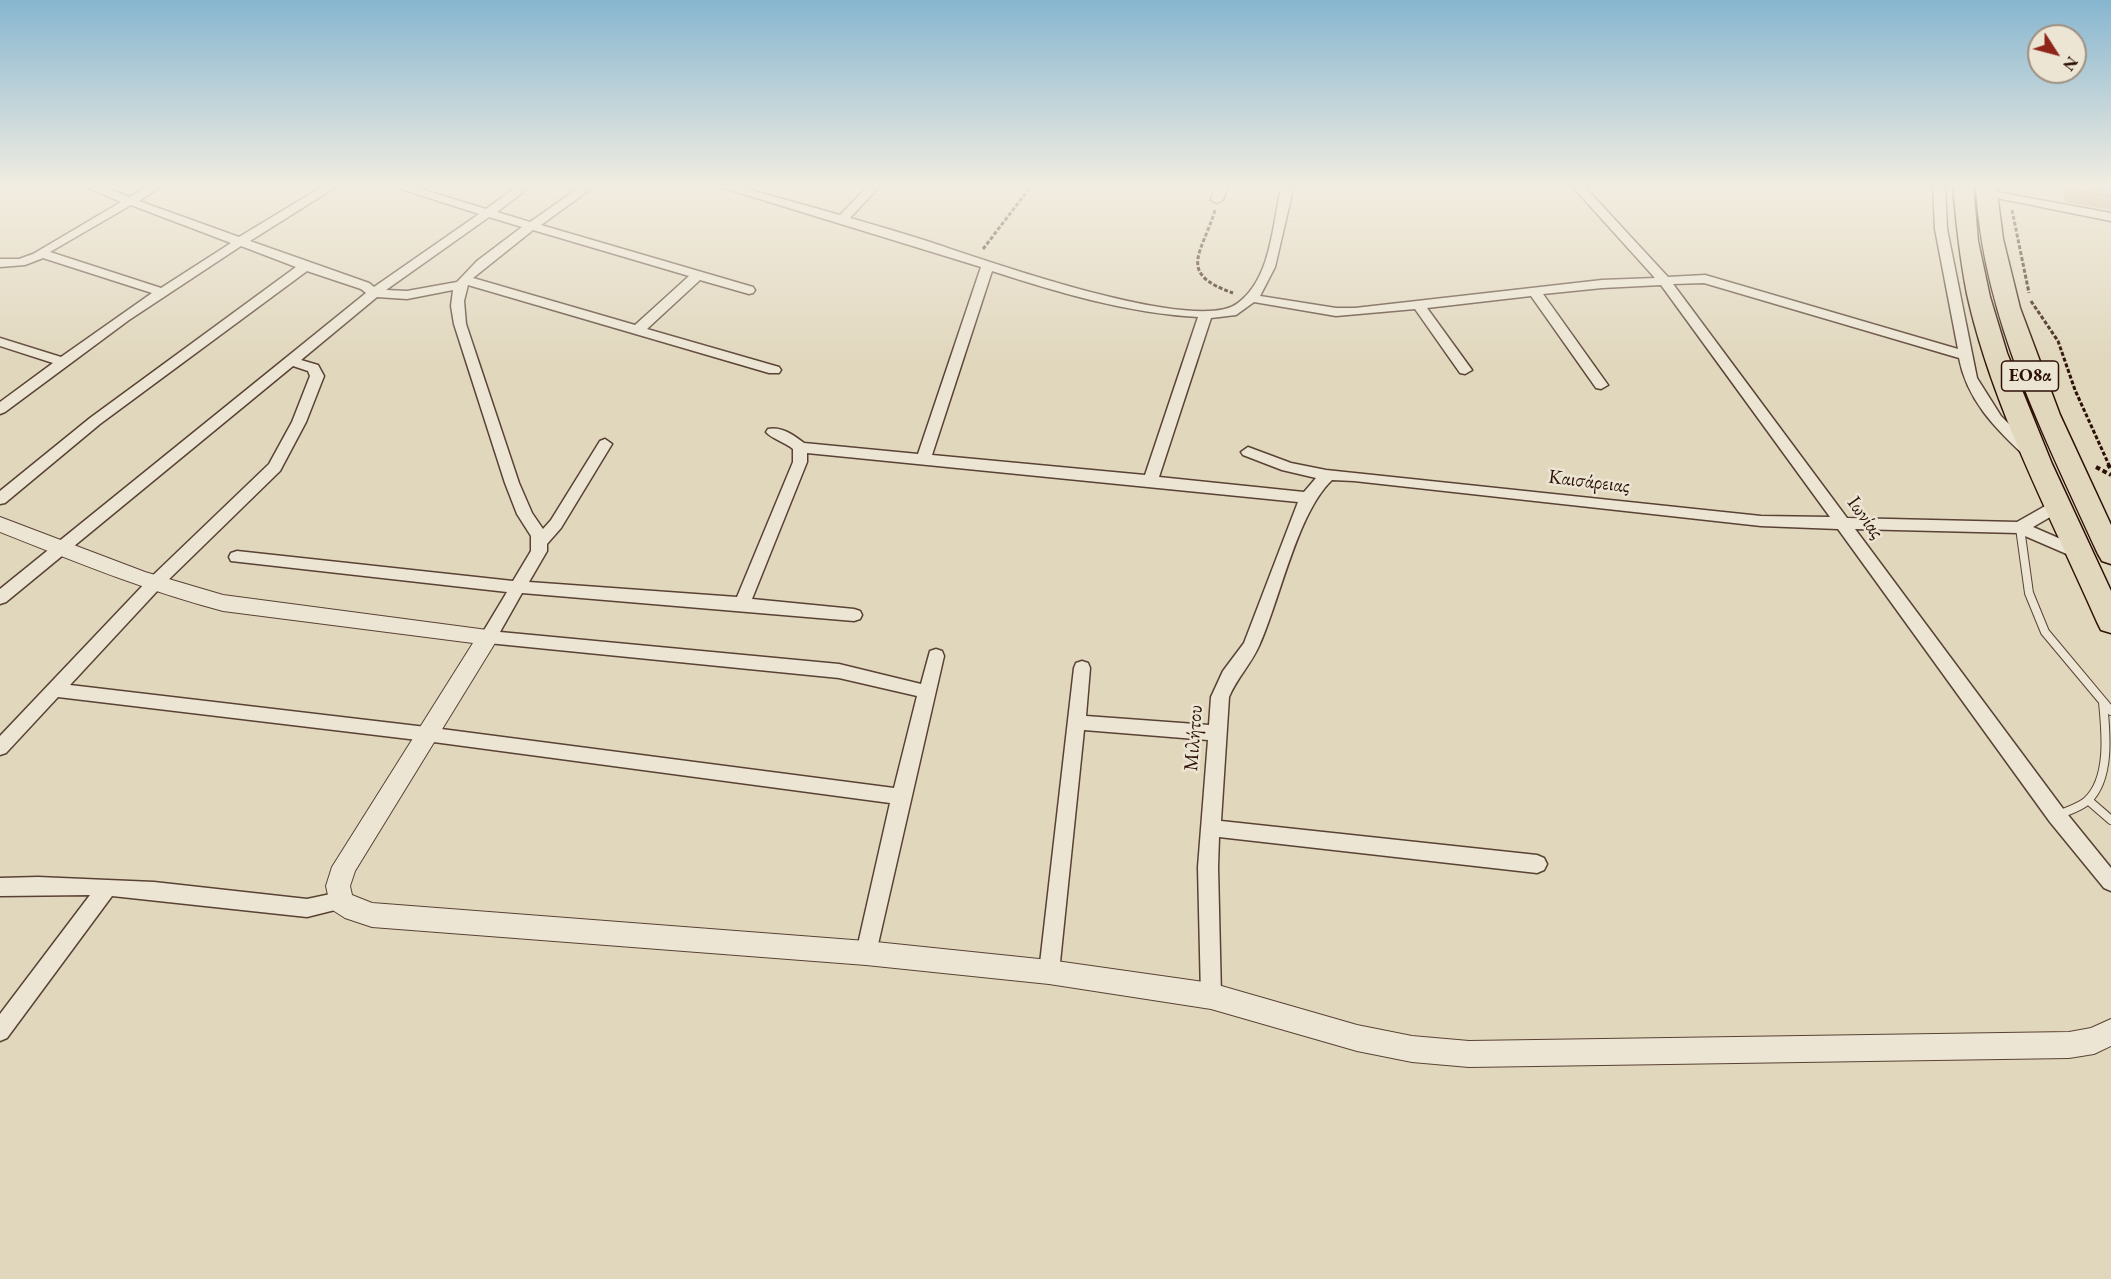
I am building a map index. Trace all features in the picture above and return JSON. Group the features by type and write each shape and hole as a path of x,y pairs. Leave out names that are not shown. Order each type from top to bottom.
{"highway":[{"name":"ΕΟ8α","path":"1970,245 1982,304 2008,382 2040,462 2111,622"},
{"name":"ΕΟ8α","path":"1993,245 2015,334 2043,407 2111,554"}],"street":[{"path":"0,263 20,262 43,254 54,245"},
{"path":"0,409 161,292 236,245"},
{"path":"247,245 365,286 374,293 407,295 463,283 638,330 774,370"},
{"path":"0,598 374,293 442,245"},
{"path":"340,901 338,886 344,867 539,551 539,536 525,514 512,483 460,324 456,303 463,283 482,263 507,245"},
{"path":"591,245 748,290"},
{"path":"920,245 1083,297 1169,312 1206,314 1233,312 1252,298 1261,285 1275,245"},
{"name":"Ιωνίας","path":"1631,245 1664,280 2057,816 2111,882"},
{"path":"1944,245 1970,378 1980,400 1994,420 2040,462"},
{"path":"43,254 161,292"},
{"path":"923,459 981,263"},
{"path":"0,499 95,421 305,266"},
{"path":"638,330 697,276"},
{"path":"1252,298 1336,312 1664,280 1705,279 1964,355"},
{"path":"1535,292 1601,385"},
{"path":"1955,300 1982,304"},
{"path":"1419,305 1465,370"},
{"path":"1150,481 1206,314"},
{"path":"0,342 62,362"},
{"path":"0,748 154,584 275,467 284,454 303,413 317,376 313,368 291,361"},
{"path":"773,432 789,438 800,447 1309,498"},
{"path":"539,543 556,524 605,444"},
{"path":"742,604 800,462 800,447"},
{"name":"Καισάρειας","path":"1248,452 1283,467 1328,476 1354,476 1708,517 1844,525 1960,525 2020,528"},
{"name":"Μιλήτου","path":"1211,996 1208,867 1220,697 1229,676 1251,646 1265,615 1283,559 1309,498 1328,476"},
{"path":"2020,528 2059,505"},
{"path":"0,524 154,584 223,603 488,636 839,671 893,682 926,692"},
{"path":"2020,528 2082,554"},
{"path":"237,557 518,587 854,615"},
{"path":"866,953 936,656"},
{"path":"1049,972 1082,668"},
{"path":"56,690 426,734 901,797"},
{"path":"1076,722 1216,733"},
{"path":"1210,828 1537,864"},
{"path":"0,887 40,884 107,888 307,908 340,901 354,910 393,918 866,953 1049,972 1211,996 1357,1038 1412,1049 1469,1054 2069,1045 2094,1041 2111,1032"},
{"path":"0,1031 107,888"}],"lane":[{"path":"2020,528 2026,578 2034,610 2052,642 2111,711"},
{"path":"2057,816 2088,800 2100,788 2107,771 2103,702"},
{"path":"2088,800 2111,820"}],"path":[{"path":"981,263 993,245"},
{"path":"1204,245 1196,268 1200,279 1209,285 1252,298"},
{"path":"2020,245 2030,300 2058,341 2075,390 2111,470"}]}
